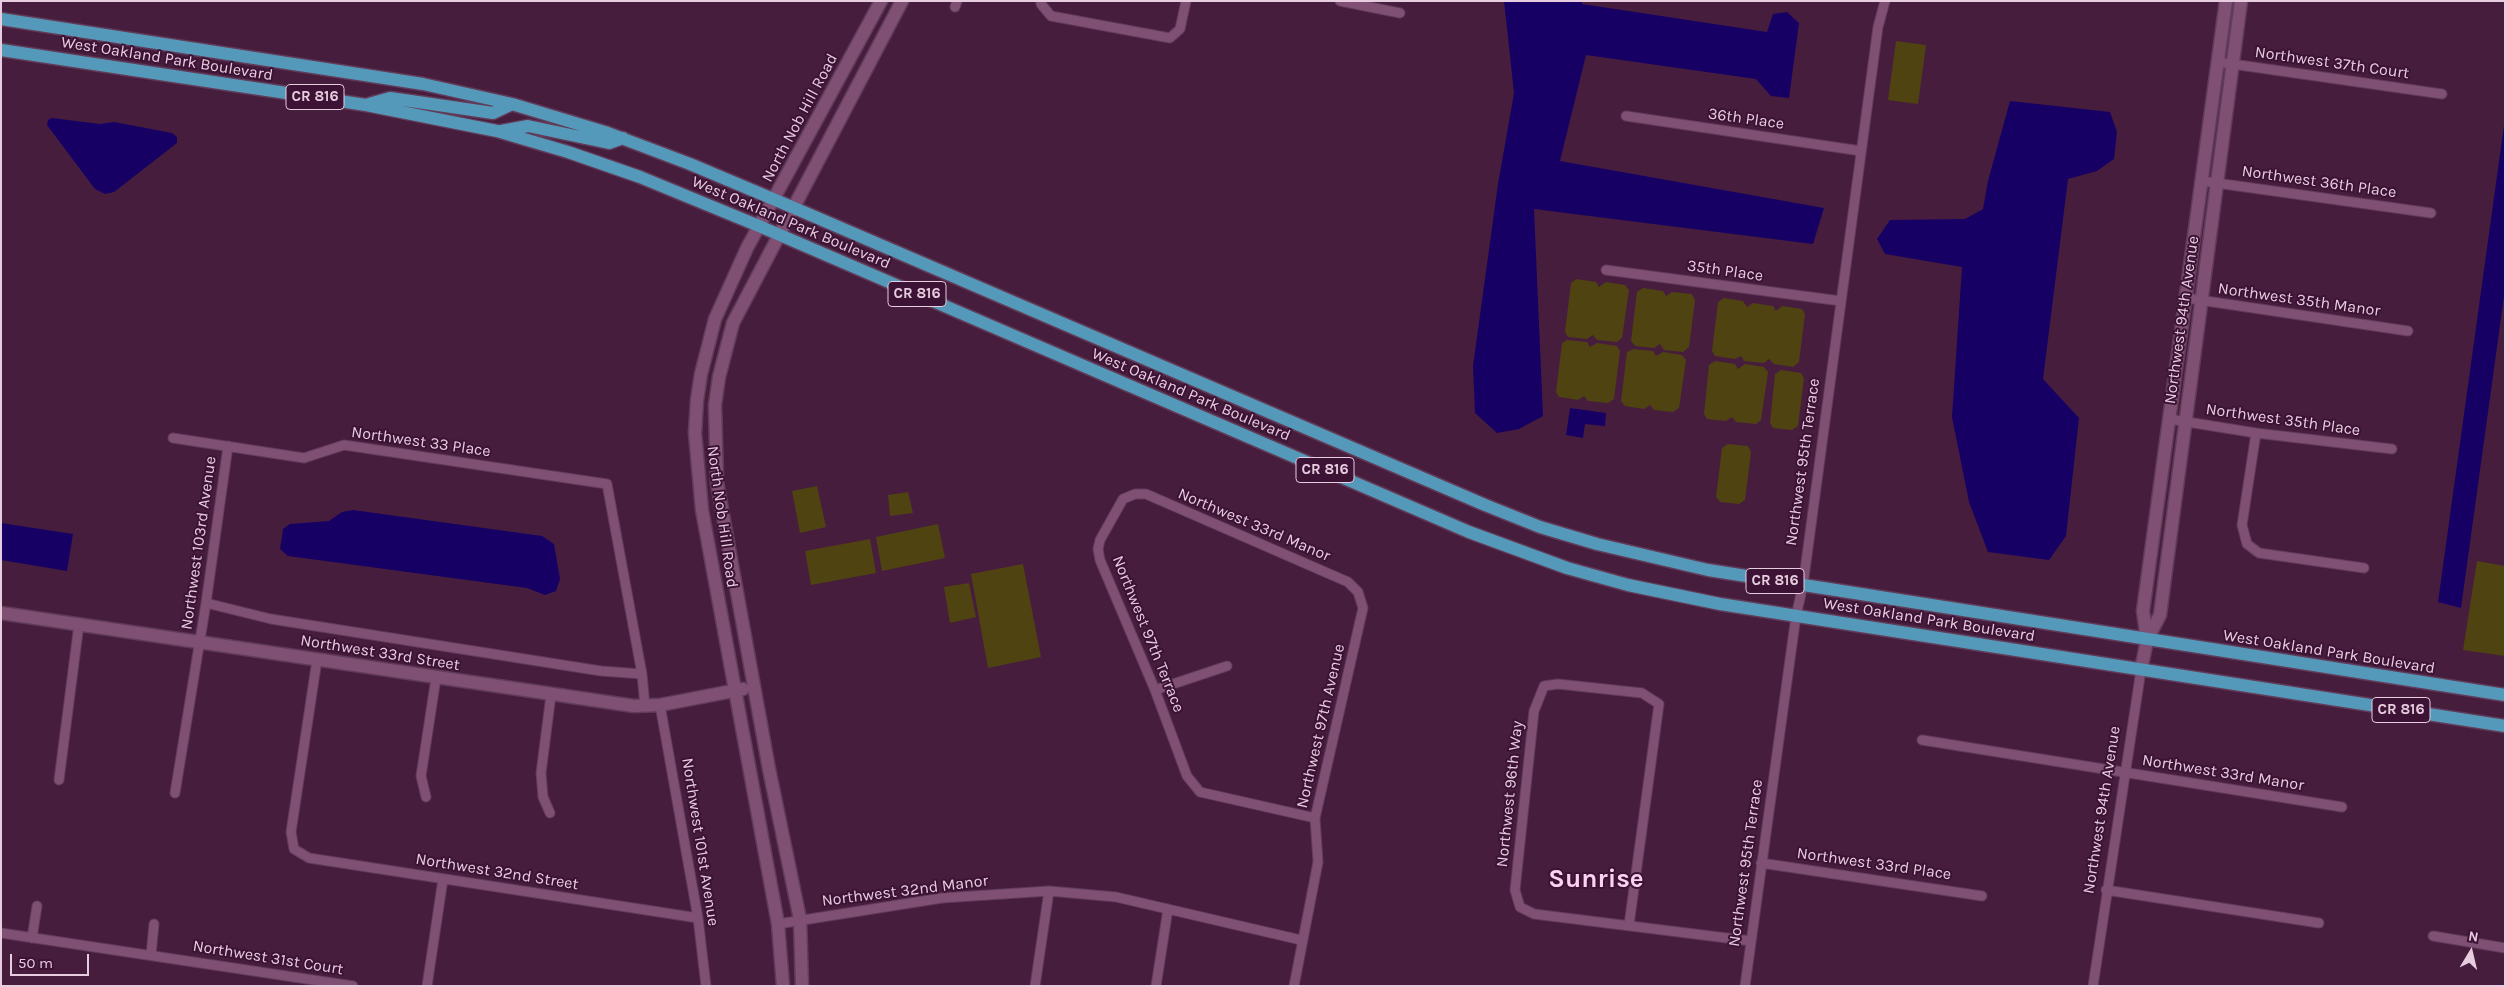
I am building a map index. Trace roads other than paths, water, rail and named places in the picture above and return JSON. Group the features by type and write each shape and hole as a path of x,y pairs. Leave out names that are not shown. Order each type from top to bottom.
{"main road":[{"name":"West Oakland Park Boulevard","path":"1,19 379,76 512,104 623,138 792,207 1509,515 1587,542 1654,560 1803,585 2505,695"},
{"name":"West Oakland Park Boulevard","path":"1,50 366,105 497,132 623,170 760,226 1511,549 1628,585 1796,616 2505,726"},
{"path":"366,105 390,98 493,113 512,104"},
{"path":"497,132 528,126 609,143 623,138"}],"street":[{"name":"North Nob Hill Road","path":"783,986 778,924 702,510 695,433 701,374 715,319 747,248 775,200 881,1"},
{"name":"North Nob Hill Road","path":"802,986 800,919 754,687 717,482 715,405 719,377 733,323 792,207 902,1"},
{"path":"1041,3 1052,16 1170,38 1180,29 1186,1"},
{"path":"1340,1 1400,13"},
{"name":"Northwest 95th Terrace","path":"1745,986 1796,616 1803,585 1878,27 1885,1"},
{"name":"Northwest 94th Avenue","path":"2147,640 2143,610 2226,1"},
{"name":"Northwest 94th Avenue","path":"2093,986 2106,890 2141,670 2147,640 2160,615 2241,1"},
{"name":"Northwest 37th Court","path":"2218,62 2442,94"},
{"name":"36th Place","path":"1626,116 1861,151"},
{"name":"Northwest 36th Place","path":"2202,181 2431,213"},
{"name":"35th Place","path":"1606,270 1841,301"},
{"name":"Northwest 35th Manor","path":"2186,298 2408,330"},
{"name":"Northwest 35th Place","path":"2169,419 2256,433 2392,450"},
{"path":"2256,433 2242,525 2247,544 2259,553 2364,568"},
{"name":"Northwest 33 Place","path":"173,438 304,458 344,445 607,484 642,674"},
{"name":"Northwest 103rd Avenue","path":"175,793 200,643 228,446"},
{"name":"Northwest 33rd Manor","path":"1135,494 1146,494 1348,582 1358,592"},
{"name":"Northwest 97th Terrace","path":"1135,494 1123,499 1100,540 1098,549 1100,560 1155,690 1187,776 1200,792 1315,818"},
{"name":"Northwest 97th Avenue","path":"1294,986 1301,940 1318,862 1315,818 1363,608 1358,592"},
{"name":"Northwest 33rd Street","path":"206,603 271,619 592,669 642,674"},
{"name":"Northwest 33rd Street","path":"1,613 551,695 645,706 660,705 754,687"},
{"path":"59,780 79,624"},
{"name":"Northwest 32nd Street","path":"317,660 291,832 294,849 309,858 698,918"},
{"path":"1155,690 1228,666"},
{"path":"642,674 645,706"},
{"path":"426,797 421,776 436,678"},
{"name":"Northwest 96th Way","path":"1558,684 1642,693 1659,704 1628,925 1534,914 1520,907 1515,890 1534,711 1544,686 1558,684"},
{"path":"550,813 543,797 541,773 551,695"},
{"name":"Northwest 101st Avenue","path":"660,705 698,918 706,986"},
{"name":"Northwest 33rd Manor","path":"1922,740 2342,807"},
{"name":"Northwest 33rd Place","path":"1761,863 1982,896"},
{"path":"427,986 443,879"},
{"path":"2106,890 2318,923"},
{"path":"1035,986 1050,891"},
{"name":"Northwest 32nd Manor","path":"778,924 942,898 1050,891 1116,896 1301,940"},
{"path":"32,938 37,906"},
{"path":"1156,986 1168,909"},
{"path":"151,955 154,924"},
{"path":"1628,925 1751,941"},
{"name":"Northwest 31st Court","path":"1,933 353,986"},
{"path":"2433,936 2505,948"}],"district":[{"name":"Sunrise","path":"1596,880"}]}
